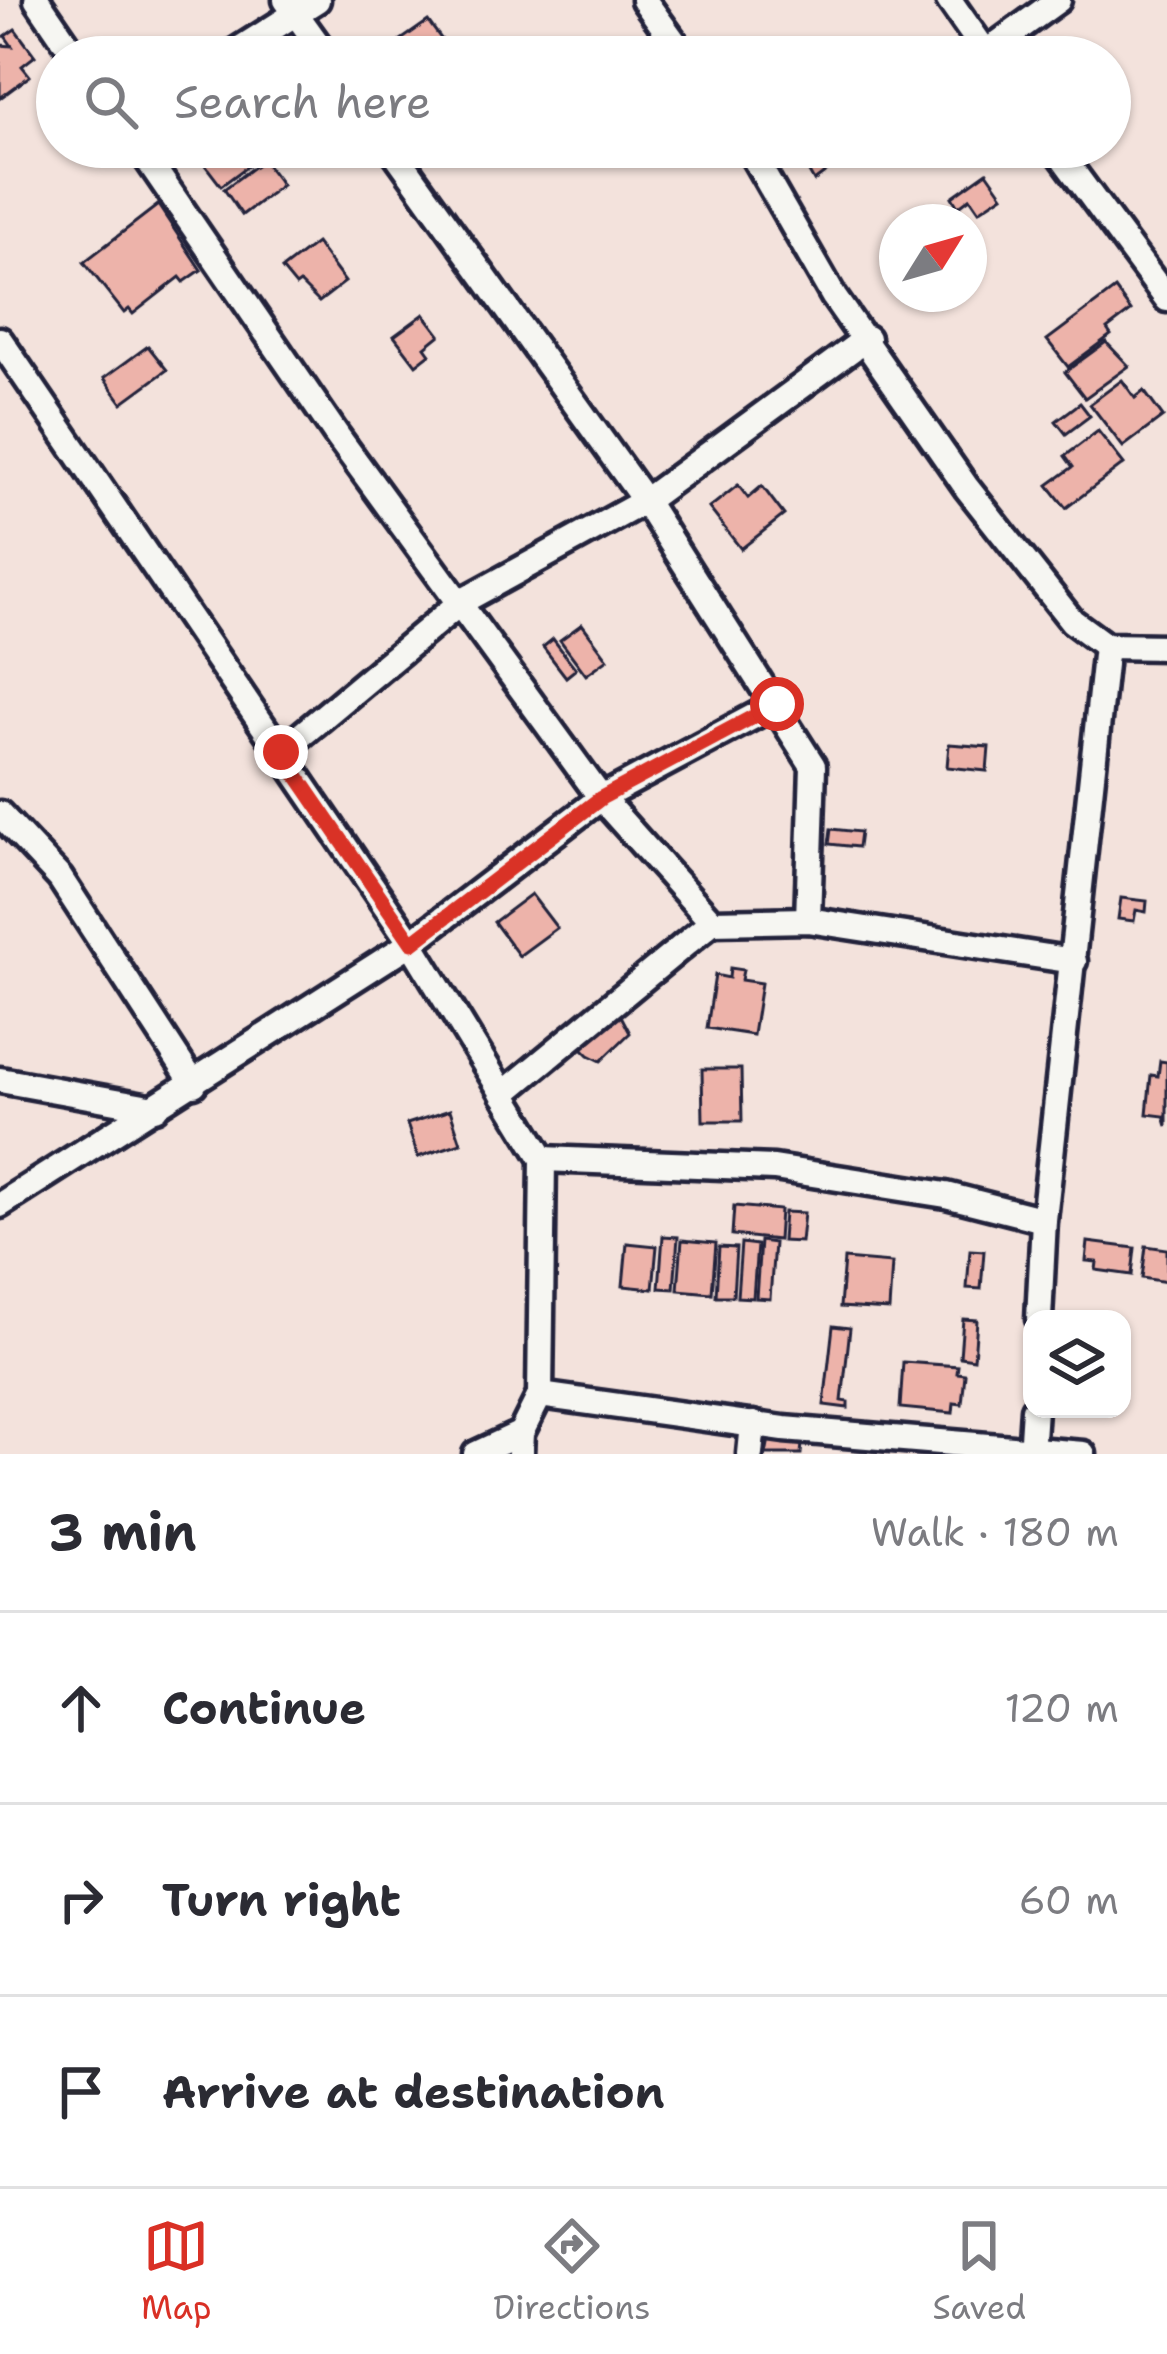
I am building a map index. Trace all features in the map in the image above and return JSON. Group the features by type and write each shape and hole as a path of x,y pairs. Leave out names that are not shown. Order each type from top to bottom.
{"street":[{"path":"37,0 62,36"},
{"path":"644,0 670,36"},
{"path":"949,0 974,36"},
{"path":"1012,36 1058,0"},
{"path":"256,36 300,5 316,36"},
{"path":"154,168 231,274 338,437 601,798 712,922"},
{"path":"407,168 645,502 813,766 808,920"},
{"path":"760,168 834,296 967,488 1072,621 1106,646 1167,647"},
{"path":"1071,168 1167,298"},
{"path":"281,752 461,602 645,502 867,338"},
{"path":"0,340 412,943 543,1159 540,1395 520,1443 476,1454"},
{"path":"1039,1310 1044,1220 1106,646"},
{"path":"0,1204 412,943 601,798 777,704"},
{"path":"0,814 59,878 194,1084"},
{"path":"503,1094 712,922 808,920 1074,962"},
{"path":"0,1080 155,1108"},
{"path":"543,1159 774,1168 946,1195 1044,1220"},
{"path":"540,1395 752,1424 1084,1454"},
{"path":"1032,1451 1034,1418"},
{"path":"750,1454 752,1424"}],"building":[{"path":"428,21 439,36 407,36"},
{"path":"15,29 35,56 22,66 30,76 0,98 0,45 12,46 5,36"},
{"path":"207,168 245,168 221,186"},
{"path":"252,168 269,168 282,185 242,215 224,189"},
{"path":"807,168 832,168 814,181"},
{"path":"987,172 1003,195 987,206 974,204 970,198 956,204 952,197"},
{"path":"158,205 201,270 184,282 180,277 133,314 129,309 124,313 84,262"},
{"path":"316,243 345,282 319,302 282,269"},
{"path":"1115,289 1131,311 1107,329 1111,335 1068,367 1047,340"},
{"path":"424,314 440,335 425,347 430,354 416,365 394,336"},
{"path":"1106,342 1129,366 1085,398 1065,372"},
{"path":"148,346 167,370 122,403 104,378"},
{"path":"1122,380 1135,398 1144,391 1163,417 1123,447 1090,404"},
{"path":"1080,403 1090,416 1066,434 1056,421"},
{"path":"1098,431 1124,464 1066,508 1048,485 1073,467 1065,456"},
{"path":"738,485 748,498 762,486 784,515 741,549 709,508"},
{"path":"582,624 608,659 586,675 560,640"},
{"path":"553,639 576,669 566,677 543,647"},
{"path":"949,744 989,747 987,771 947,767"},
{"path":"831,829 860,832 858,847 829,844"},
{"path":"531,894 557,928 519,956 494,922"},
{"path":"1121,898 1147,901 1146,912 1136,910 1134,921 1118,919"},
{"path":"730,968 743,970 741,980 761,983 753,1035 707,1028 715,975 729,978"},
{"path":"619,1012 630,1033 601,1061 589,1055 581,1047"},
{"path":"1160,1061 1167,1062 1167,1126 1164,1116 1147,1114 1151,1075 1158,1076"},
{"path":"702,1069 741,1069 742,1121 703,1121"},
{"path":"450,1110 461,1143 418,1157 407,1124"},
{"path":"734,1206 780,1210 778,1240 732,1235"},
{"path":"784,1212 804,1213 801,1242 782,1241"},
{"path":"663,1236 678,1237 674,1289 659,1288"},
{"path":"682,1240 716,1243 712,1293 678,1290"},
{"path":"760,1241 774,1243 770,1299 756,1298"},
{"path":"1088,1242 1135,1248 1132,1275 1096,1270 1097,1262 1086,1261"},
{"path":"627,1243 657,1246 653,1289 623,1286"},
{"path":"741,1243 757,1245 753,1298 737,1297"},
{"path":"1146,1246 1167,1249 1167,1282 1142,1278"},
{"path":"719,1247 736,1248 733,1296 716,1296"},
{"path":"970,1250 984,1251 981,1289 967,1288"},
{"path":"844,1259 892,1263 889,1310 840,1307"},
{"path":"963,1319 977,1320 974,1359 960,1357"},
{"path":"833,1326 850,1328 842,1401 848,1402 848,1408 824,1405"},
{"path":"903,1362 958,1366 957,1373 965,1374 962,1404 954,1403 953,1413 900,1408"},
{"path":"769,1439 802,1444 801,1454 766,1454"}],"route":[{"path":"281,752 412,943 601,798 777,704"}]}
